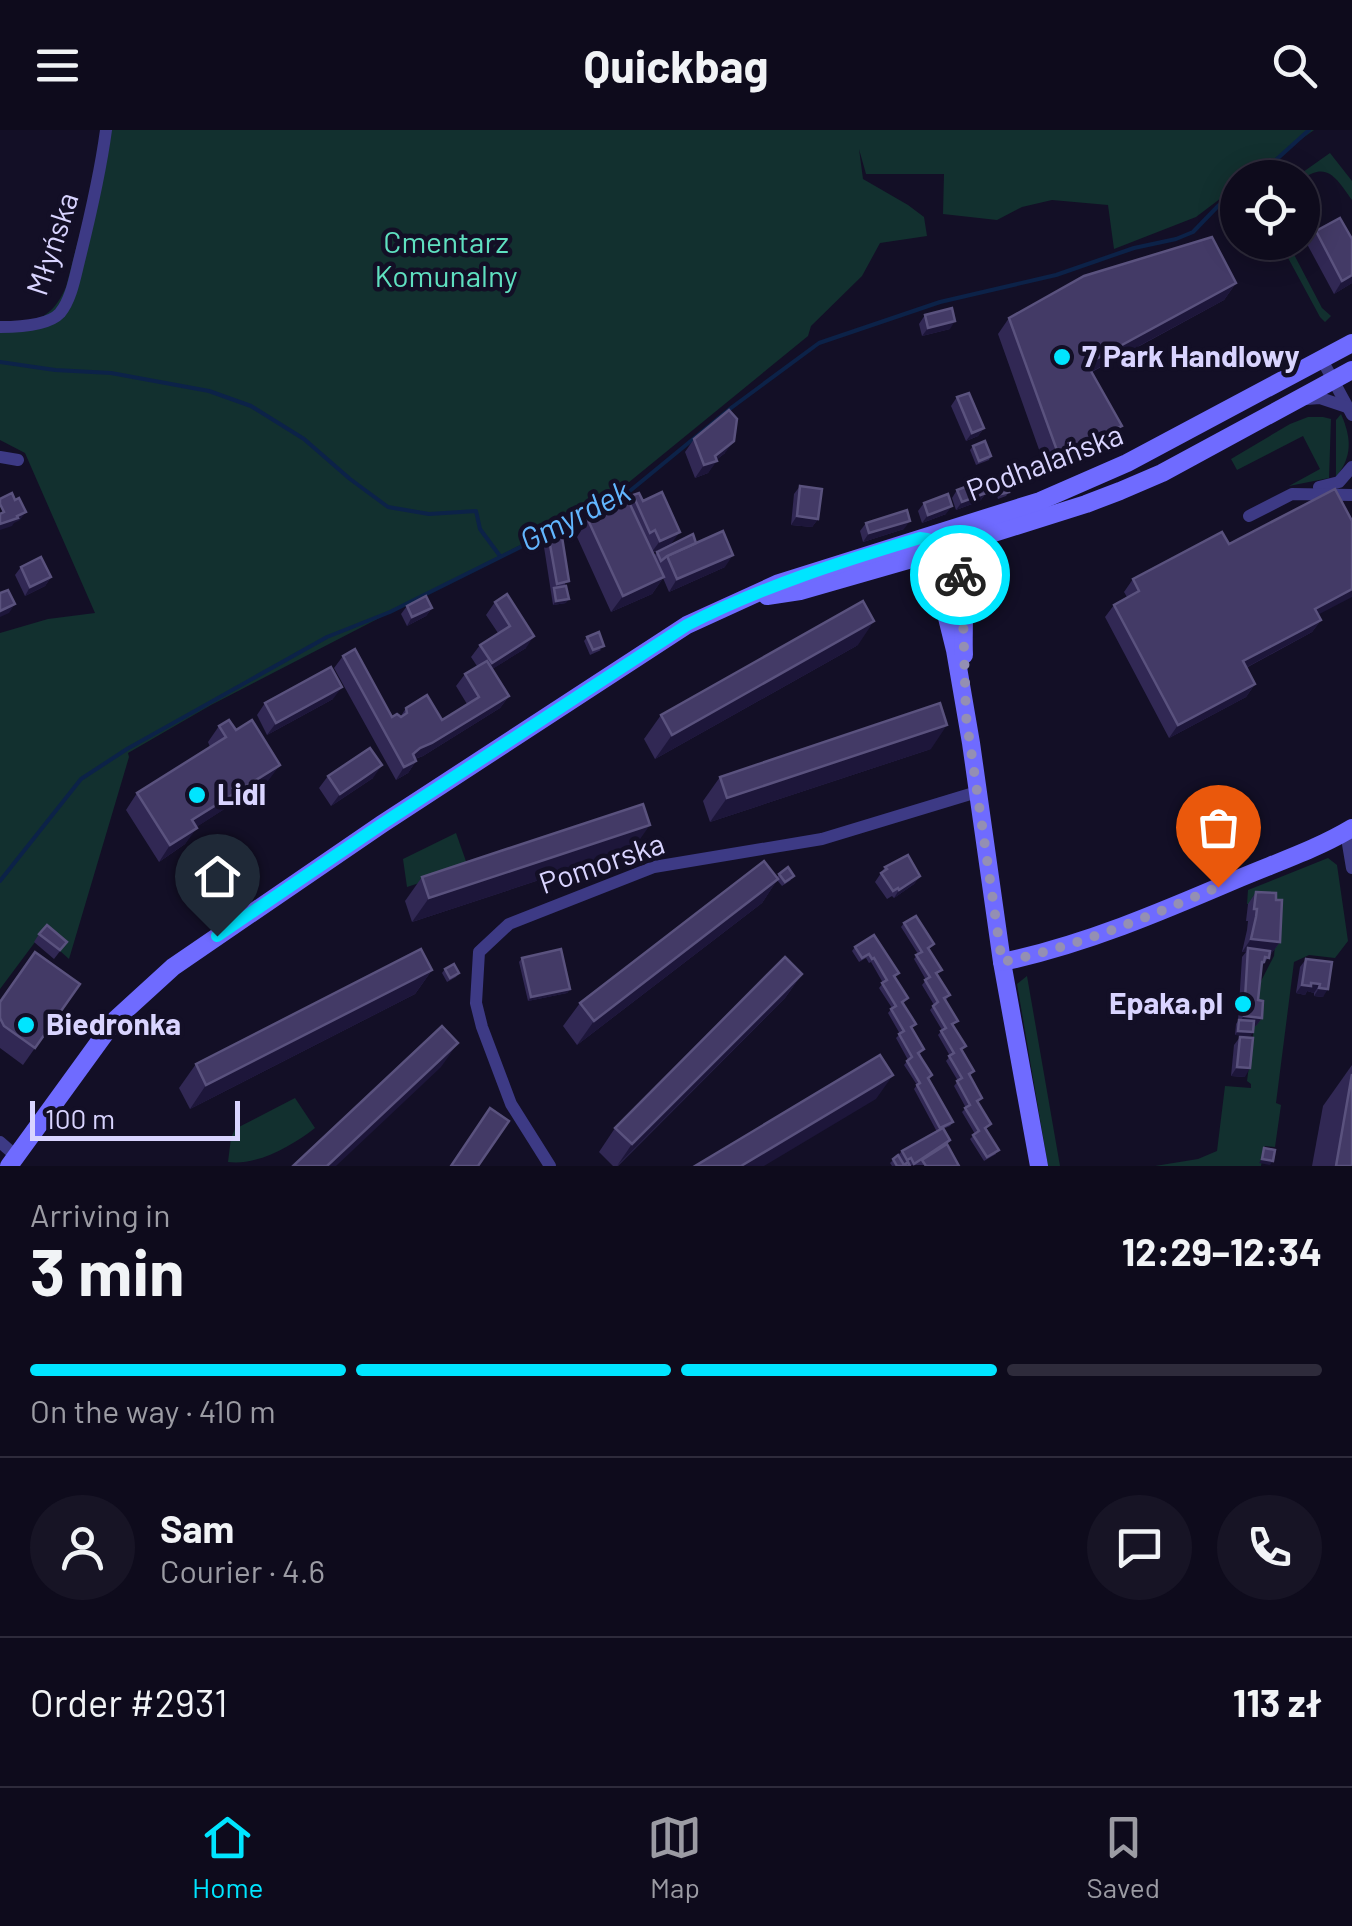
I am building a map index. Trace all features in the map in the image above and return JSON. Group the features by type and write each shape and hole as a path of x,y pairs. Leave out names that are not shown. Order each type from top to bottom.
{"street":[{"name":"Młyńska","path":"0,327 32,324 52,319 61,312 72,287 99,183 106,130"},
{"name":"Podhalańska","path":"13,1161 115,1020 172,968 382,824 687,625 780,583 1078,486 1295,372 1341,363"},
{"name":"Podhalańska","path":"742,599 800,591 1120,492 1292,401 1341,363"},
{"path":"1341,363 1350,411"},
{"path":"1292,401 1320,398 1350,411"},
{"path":"0,458 18,460"},
{"path":"1333,485 1346,477 1352,467"},
{"path":"1249,516 1292,494 1352,481"},
{"path":"1292,494 1352,495"},
{"path":"936,573 947,540 959,526"},
{"path":"962,582 977,546 992,532"},
{"path":"920,538 933,539 944,548 956,562 962,582 966,716"},
{"path":"908,560 936,573 946,608 1039,1166"},
{"name":"Pomorska","path":"550,1166 511,1104 476,1004 479,952 509,924 654,867 822,839 977,792"},
{"path":"1002,962 1060,948 1145,917 1349,830 1352,868"},
{"path":"0,1142 13,1161"}],"green space":[{"name":"Cmentarz Komunalny","path":"104,130 1314,130 1273,160 1220,160 1220,199 1196,217 1114,249 1108,205 1052,200 1022,207 997,220 943,214 944,174 866,174 859,149 863,179 924,217 927,236 880,243 862,276 811,326 808,336 623,487 546,532 211,705 128,753 69,959 41,934 0,989 0,633 48,619 95,613 25,453 0,440 0,327 40,318 60,299"},
{"path":"1330,153 1352,181 1352,200 1332,175 1320,172 1320,160"},
{"path":"1289,260 1297,260 1322,308 1331,316 1325,322"},
{"path":"1341,414 1349,447 1336,477 1336,420"},
{"path":"1308,417 1331,419 1329,478 1289,486 1320,469 1303,436 1237,470 1231,459"},
{"path":"456,833 468,867 407,887 403,859"},
{"path":"1328,858 1337,865 1348,941 1335,958 1309,955 1294,962 1276,1103 1281,1105 1275,1147 1265,1146 1261,1166 1155,1166 1198,1159 1217,1151 1225,1086 1251,1088 1247,1081 1260,983 1274,956 1278,913 1270,906 1247,904 1248,890"},
{"path":"1027,976 1060,1166 1048,1166 1017,984"},
{"path":"295,1098 315,1128 263,1157 228,1162 235,1129"}],"building":[{"path":"1340,218 1352,239 1352,275 1342,281 1320,239 1320,229"},
{"name":"7 Park Handlowy","path":"1212,237 1220,260 1224,260 1236,283 1087,364 1122,426 1059,456 1009,318 1084,276"},
{"path":"952,308 955,321 928,328 925,315"},
{"path":"969,393 984,428 972,433 957,397"},
{"path":"729,410 737,419 734,441 715,456 717,461 704,465 694,439"},
{"path":"985,441 991,456 979,461 973,446"},
{"path":"1004,477 1009,492 1001,494 996,480"},
{"path":"981,481 986,493 962,502 957,490"},
{"path":"800,486 822,489 818,519 797,516"},
{"path":"1335,489 1352,521 1352,589 1315,609 1321,620 1243,661 1255,684 1178,725 1114,605 1139,591 1133,579 1222,532 1229,544"},
{"path":"662,492 680,532 660,541 655,530 650,533 633,495 639,493 643,501"},
{"path":"12,493 26,512 0,524 0,514 4,512 0,499"},
{"path":"948,494 952,506 928,515 924,503"},
{"path":"629,502 664,577 623,596 588,520"},
{"path":"907,510 910,521 869,533 866,523"},
{"path":"723,531 733,555 677,579 667,556"},
{"path":"693,534 696,543 661,561 657,552"},
{"path":"562,537 569,581 557,584 549,539"},
{"path":"41,557 51,577 30,587 21,567"},
{"path":"566,586 569,599 556,601 554,588"},
{"path":"8,590 15,604 0,611 0,593"},
{"path":"507,594 534,636 492,663 480,645 510,626 495,602"},
{"path":"426,596 432,608 412,617 407,606"},
{"path":"863,601 874,621 672,735 661,715"},
{"path":"599,632 604,646 593,650 587,637"},
{"path":"355,649 392,717 401,717 407,713 406,708 427,695 442,720 479,697 465,674 487,661 509,696 420,748 413,754 416,761 404,767 343,656"},
{"path":"331,667 342,687 276,723 265,703"},
{"path":"940,703 947,725 727,798 720,777"},
{"name":"Lidl","path":"229,720 236,730 252,720 280,765 192,820 197,828 170,845 137,793 226,737 219,726"},
{"path":"370,748 382,765 340,794 328,776"},
{"path":"643,804 650,825 429,898 422,877"},
{"path":"908,855 920,876 893,891 881,873"},
{"path":"764,861 778,879 594,1021 580,1003"},
{"path":"788,867 794,876 785,882 779,874"},
{"path":"1256,892 1276,893 1276,900 1282,900 1280,942 1251,939"},
{"path":"916,916 934,944 928,948 942,970 936,973 950,995 944,998 958,1021 952,1024 966,1046 961,1049 974,1071 969,1074 982,1098 977,1101 991,1124 985,1128 999,1150 987,1157 973,1135 979,1131 965,1108 970,1105 957,1081 962,1078 941,1031 946,1028 933,1006 938,1002 925,980 930,977 916,955 922,952 904,923"},
{"path":"47,925 67,942 60,950 39,934"},
{"path":"874,935 899,973 894,976 908,998 902,1002 916,1024 911,1027 924,1049 918,1053 953,1122 940,1128 907,1061 912,1057 899,1034 904,1031 891,1009 896,1006 882,983 887,980 874,958 869,954 862,958 855,947"},
{"path":"1248,948 1270,951 1269,958 1262,962 1258,1000 1263,1001 1262,1018 1244,1016"},
{"path":"421,949 432,970 206,1085 196,1064"},
{"path":"561,949 570,989 531,997 522,958"},
{"name":"Biedronka","path":"35,952 80,984 35,1048 4,1026 0,1002"},
{"path":"785,957 802,974 632,1144 615,1128"},
{"path":"1306,959 1332,962 1328,989 1319,988 1320,984 1302,985"},
{"path":"454,964 459,973 450,978 445,969"},
{"path":"1239,1020 1254,1021 1253,1032 1238,1031"},
{"path":"442,1026 458,1043 327,1166 293,1166"},
{"path":"1240,1037 1253,1038 1250,1068 1237,1067"},
{"path":"880,1055 893,1075 741,1166 695,1166"},
{"path":"1352,1074 1352,1166 1336,1166"},
{"path":"490,1108 509,1121 478,1166 451,1166"},
{"path":"943,1128 950,1140 914,1164 911,1158 907,1160 902,1151"},
{"path":"947,1144 959,1166 926,1166 922,1160"},
{"path":"1264,1148 1275,1150 1273,1161 1262,1159"},
{"path":"898,1155 904,1165 908,1162 910,1166 897,1166 893,1159"}],"waterway":[{"name":"Gmyrdek","path":"1276,160 1309,130"},
{"name":"Gmyrdek","path":"0,881 81,779 327,637 390,612 625,495 731,408 819,343 940,302 1056,275 1134,248 1176,239 1193,232 1220,204"},
{"path":"0,362 111,373 209,391 251,406 304,439 388,507 429,514 476,511 480,529 500,556"}],"way so far":[{"path":"960,575 966,716 1002,962 1060,948 1218,887"}],"place":[{"name":"7 Park Handlowy","path":"1062,357"},
{"name":"Lidl","path":"197,795"},
{"name":"Epaka.pl","path":"1243,1004"},
{"name":"Biedronka","path":"26,1025"}],"route":[{"path":"217,936 382,824 687,625 716,610 780,583 920,538 933,539 948,550 960,575"}]}
